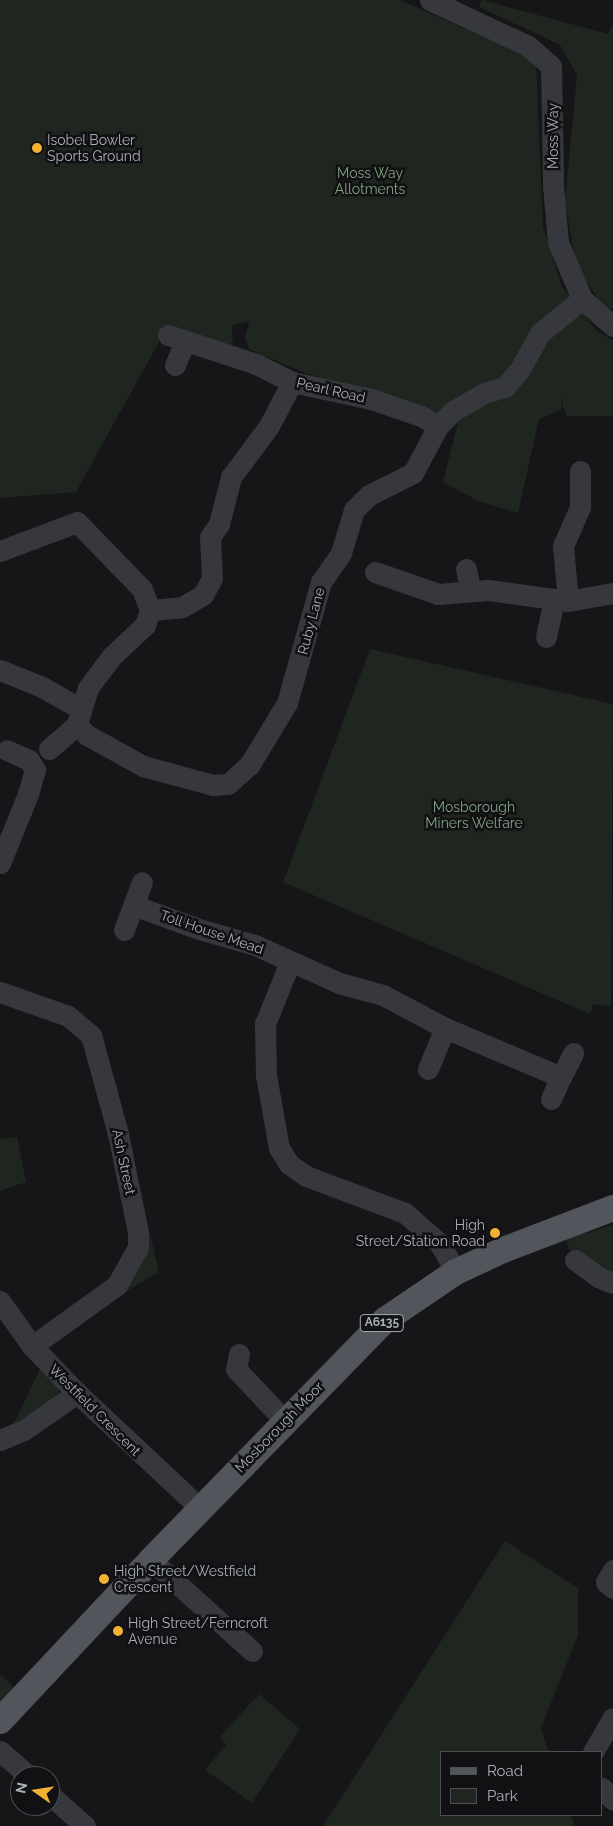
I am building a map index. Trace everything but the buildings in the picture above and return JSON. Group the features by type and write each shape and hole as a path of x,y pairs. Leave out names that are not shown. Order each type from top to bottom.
{"main road":[{"name":"Mosborough Moor","path":"0,1721 151,1560 385,1320 456,1272 503,1250 613,1208"}],"street":[{"name":"Moss Way","path":"430,0 528,46 551,66 554,220 565,264 582,299 613,326"},
{"name":"Ruby Lane","path":"0,670 42,687 78,716 87,735 142,766 213,785 228,784 250,764 286,703 321,582 341,553 354,510 369,495 413,473 438,426 458,406 484,393 505,387 520,369 540,333 582,299"},
{"name":"Pearl Road","path":"176,365 176,339 256,364 292,382 371,399 421,416 438,426"},
{"path":"150,610 182,607 203,594 212,578 210,537 219,524 231,477 269,426 292,382"},
{"path":"546,638 561,601 563,546 580,507 580,471"},
{"path":"0,551 77,522 142,589 150,610 145,625 112,656 88,688 78,716 41,756 35,770 30,791 0,863"},
{"path":"466,569 470,590"},
{"path":"388,571 438,594 453,595 470,590 525,593 561,601 613,594"},
{"path":"7,750 41,756"},
{"path":"124,930 142,882"},
{"name":"Toll House Mead","path":"134,905 198,929 255,945 339,983 383,995 445,1028 561,1077"},
{"path":"290,962 265,1024 266,1075 279,1148 289,1164 306,1176 405,1213 440,1244 456,1272"},
{"name":"Ash Street","path":"0,992 68,1016 91,1035 118,1134 138,1232 138,1247 117,1285 32,1346"},
{"path":"428,1069 445,1028"},
{"path":"551,1099 573,1052"},
{"path":"575,1260 598,1277 613,1283"},
{"name":"Westfield Crescent","path":"0,1301 32,1346 77,1393 201,1509"},
{"path":"239,1354 236,1369 285,1421"},
{"path":"0,1440 24,1430 77,1393"},
{"path":"151,1560 252,1651"},
{"path":"613,1570 606,1582 613,1588"},
{"path":"594,1751 613,1718"},
{"path":"0,1751 17,1766"},
{"path":"603,1789 613,1800"},
{"path":"60,1804 85,1826"}],"green space":[{"name":"Moss Way Allotments","path":"0,0 400,0 536,60 543,227 562,287 596,330 613,340 613,416 566,416 560,395 562,409 539,419 518,513 478,501 443,482 459,419 305,373 249,349 245,337 250,321 232,325 233,350 165,331 76,492 0,498"},
{"path":"482,0 608,34 613,24 613,310 600,302 576,265 565,201 577,75 560,45 479,7"},
{"name":"Mosborough Miners Welfare","path":"370,649 613,704 611,1007 593,1004 590,1014 283,882"},
{"path":"17,1137 26,1182 0,1191 0,1139"},
{"path":"613,1225 613,1281 572,1254 565,1239"},
{"path":"149,1229 159,1272 123,1293 144,1253"},
{"path":"41,1367 59,1389 56,1398 12,1427"},
{"path":"505,1541 578,1588 578,1635 541,1728 549,1751 440,1751 440,1816 571,1816 575,1826 323,1826"},
{"path":"0,1675 15,1688 0,1703"},
{"path":"259,1694 300,1729 252,1803 205,1770 226,1745 220,1737"}],"place":[{"name":"Isobel Bowler Sports Ground","path":"37,148"},
{"name":"High Street/Station Road","path":"495,1233"},
{"name":"High Street/Westfield Crescent","path":"104,1579"},
{"name":"High Street/Ferncroft Avenue","path":"118,1631"}]}
